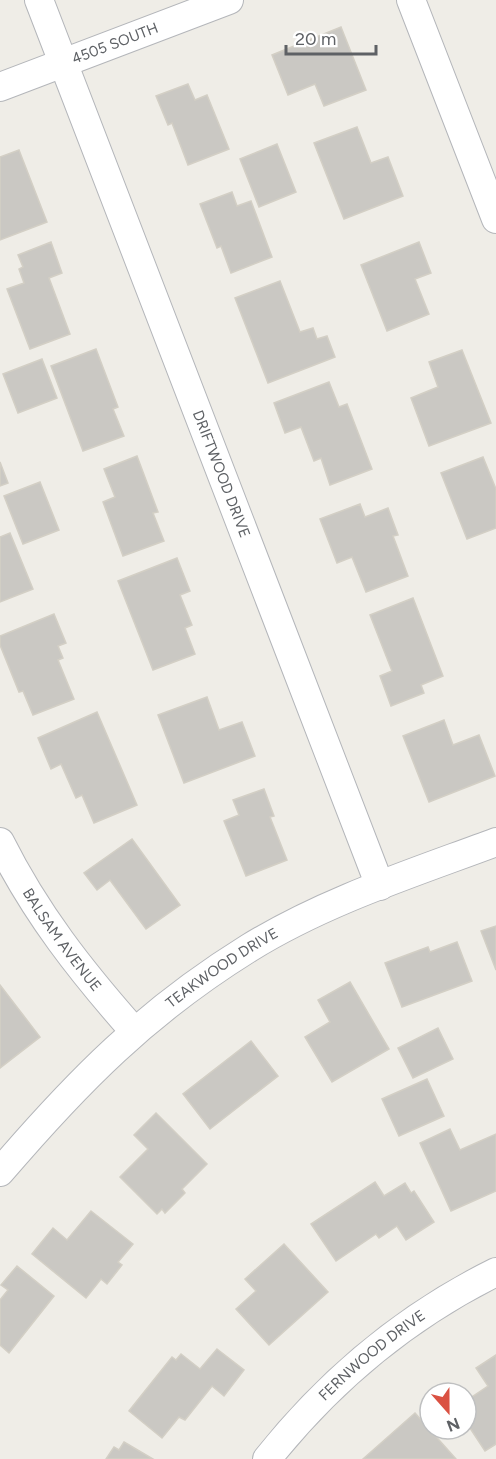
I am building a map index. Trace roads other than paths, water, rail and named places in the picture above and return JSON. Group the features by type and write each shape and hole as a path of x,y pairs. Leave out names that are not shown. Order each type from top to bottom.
{"street":[{"name":"DRIFTWOOD DRIVE","path":"39,0 380,886"},
{"name":"4505 SOUTH","path":"0,87 229,0"},
{"path":"411,0 496,219"},
{"name":"BALSAM AVENUE","path":"0,842 20,882 52,933 134,1031"},
{"name":"TEAKWOOD DRIVE","path":"0,1172 60,1101 134,1031 190,988 251,947 314,914 496,842"},
{"name":"FERNWOOD DRIVE","path":"267,1459 289,1431 348,1371 381,1344 424,1311 496,1272"}]}
